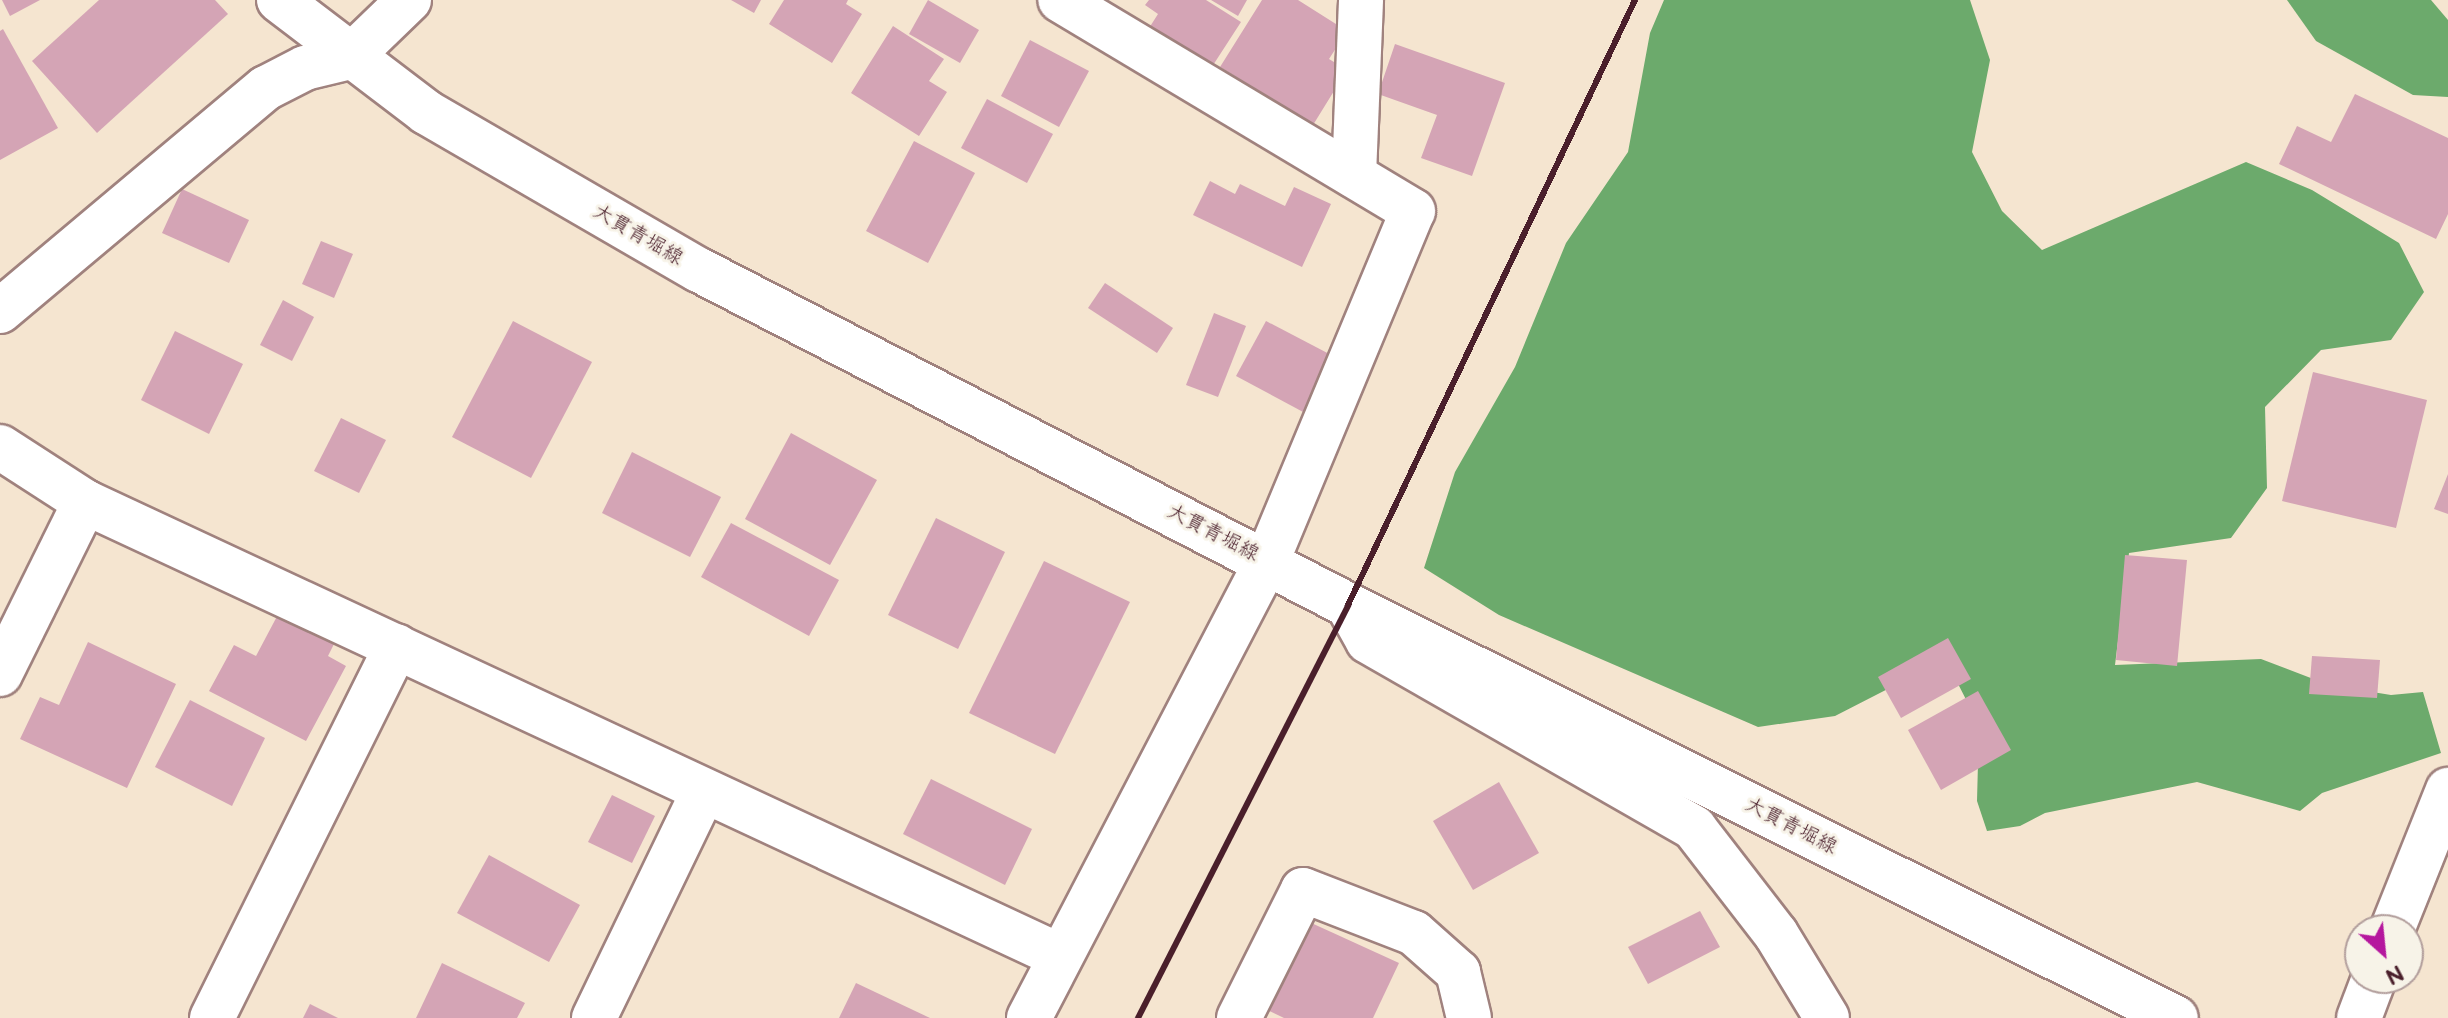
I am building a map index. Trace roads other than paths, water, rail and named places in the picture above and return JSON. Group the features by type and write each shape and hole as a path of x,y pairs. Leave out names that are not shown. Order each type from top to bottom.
{"main road":[{"name":"大貫青堀線","path":"279,0 426,112 699,270 1348,605 2176,1018"},
{"path":"0,311 266,88 305,68 350,57 409,0"},
{"path":"1029,1018 1058,955 1267,561 1413,211 1060,0"},
{"path":"1354,175 1361,0"},
{"path":"0,447 85,502 397,646 703,793 1058,955"},
{"path":"0,674 85,502"},
{"path":"1348,605 1368,641 1694,828 1776,934 1827,1018"},
{"path":"212,1018 397,646"},
{"path":"2398,914 2448,790"},
{"path":"594,1018 703,793"},
{"path":"1239,1018 1303,890 1414,933 1458,972 1469,1018"},
{"path":"2359,1018 2368,994"}],"railway":[{"path":"1138,1018 1348,605 1635,0"}]}
